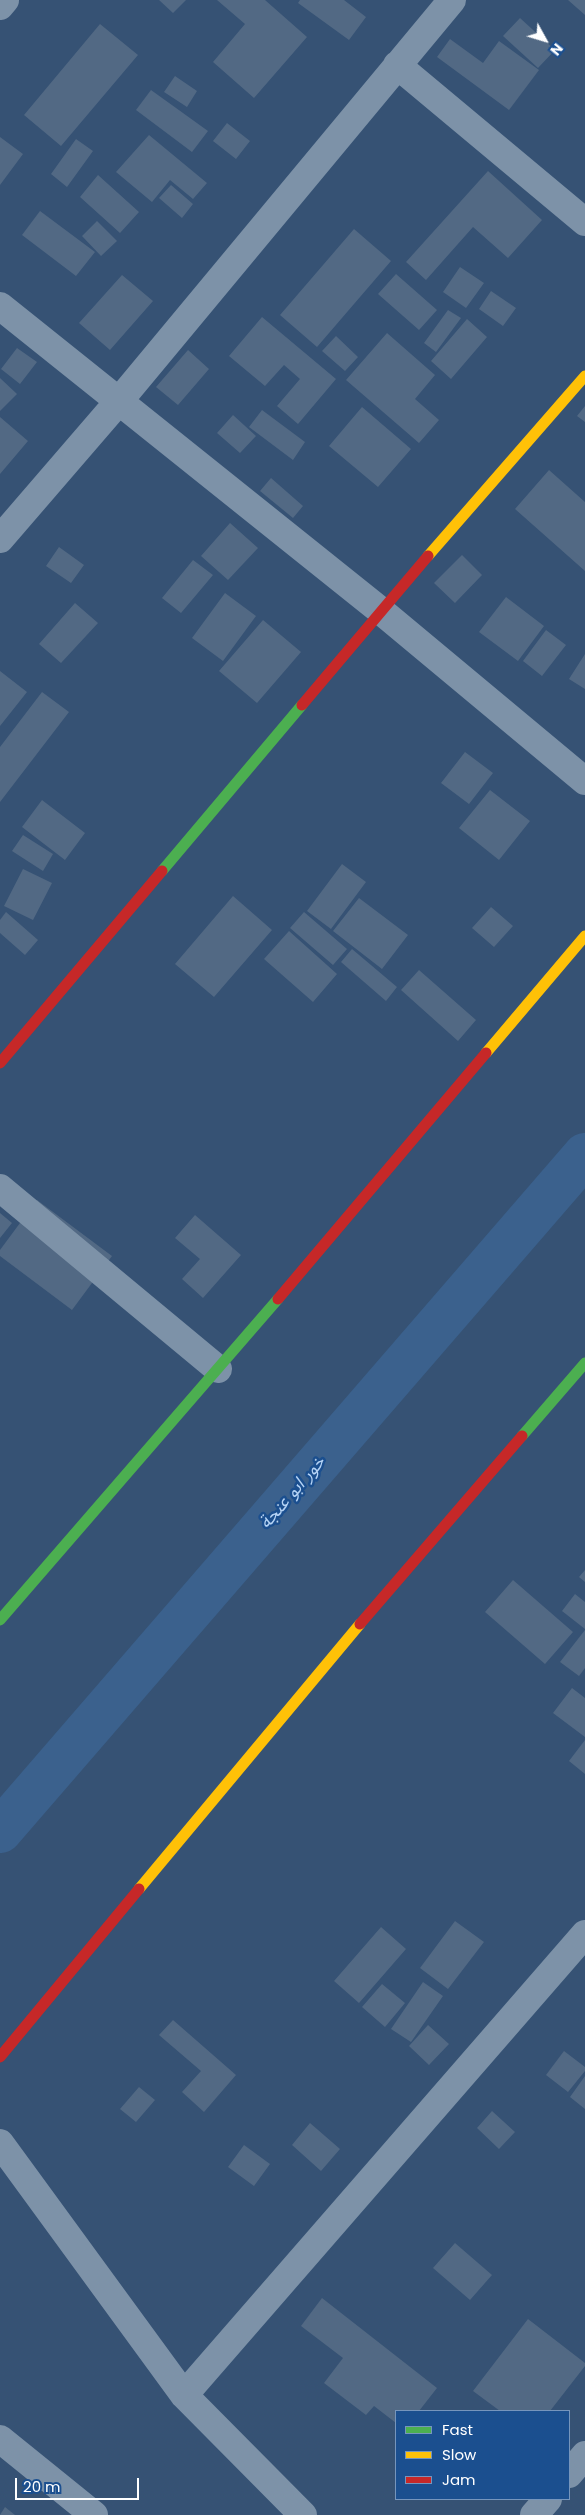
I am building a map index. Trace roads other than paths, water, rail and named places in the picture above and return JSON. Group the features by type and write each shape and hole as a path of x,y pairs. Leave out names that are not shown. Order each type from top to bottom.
{"street":[{"path":"0,6 6,0"},
{"path":"0,539 119,401 452,0"},
{"path":"397,65 585,222"},
{"path":"0,306 381,611 585,781"},
{"path":"0,1063 381,611 585,376"},
{"path":"0,1620 218,1369 585,936"},
{"path":"0,1188 218,1369"},
{"path":"0,2056 395,1582 585,1363"},
{"path":"184,2395 585,1934"},
{"path":"0,2144 184,2395 303,2515"},
{"path":"3,2447 94,2515"},
{"path":"570,2473 585,2455"},
{"path":"534,2515 547,2500"}],"waterway":[{"name":"خور ابو عنجة","path":"0,1831 585,1155"}]}
